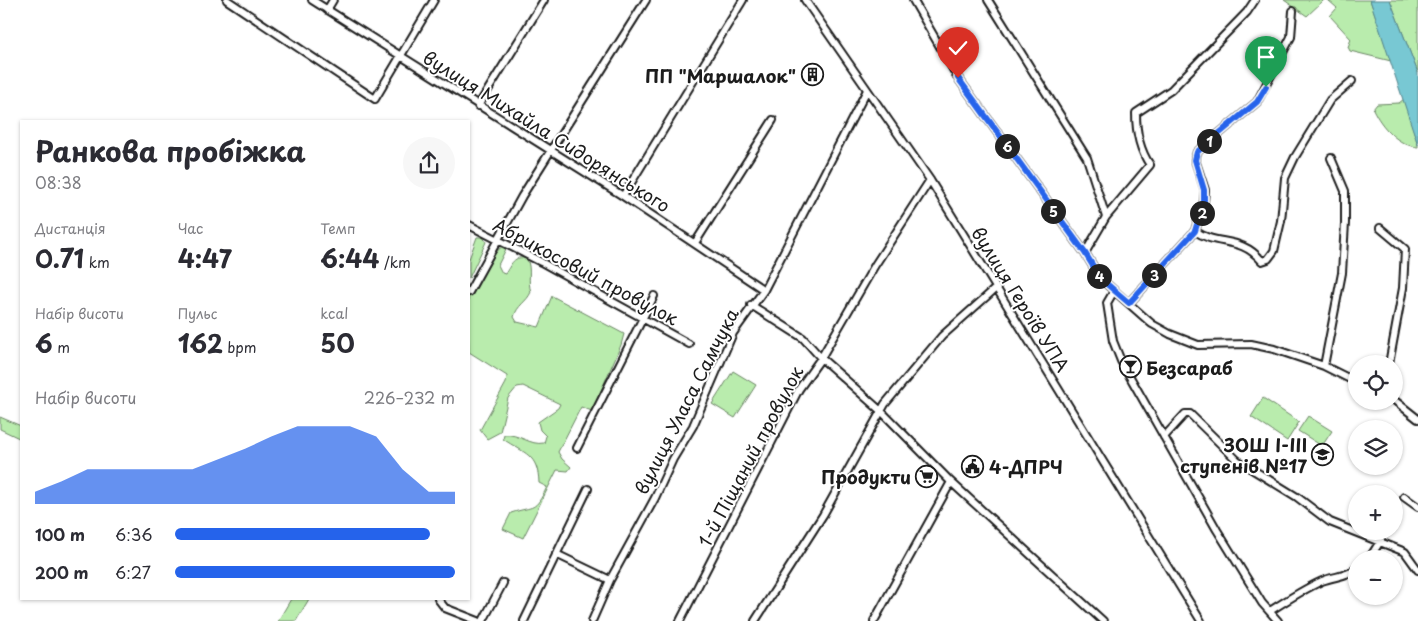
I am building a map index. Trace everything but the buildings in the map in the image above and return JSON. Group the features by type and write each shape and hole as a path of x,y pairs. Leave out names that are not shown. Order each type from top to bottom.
{"street":[{"path":"227,0 375,99 434,0"},
{"name":"вулиця Михайла Сидорянського","path":"312,0 623,196 764,290"},
{"path":"327,10 333,0"},
{"path":"478,106 544,0"},
{"path":"470,290 551,150 646,0"},
{"path":"623,196 743,0"},
{"name":"вулиця Героїв УПА","path":"805,0 930,180 1201,621"},
{"path":"913,0 958,78 1085,253 1101,279 1152,324 1198,345 1251,344 1274,349 1324,366 1348,378"},
{"path":"988,0 1087,158 1106,217"},
{"path":"1085,253 1106,217 1150,165 1145,158 1136,130 1136,112 1171,90 1247,12 1255,0"},
{"path":"1129,303 1195,231 1204,201 1204,190 1195,160 1197,152 1257,102 1291,37 1293,11"},
{"path":"1195,231 1202,236 1240,244 1252,250 1262,261 1268,259 1274,252 1281,221 1285,178 1294,158 1330,100 1352,81"},
{"name":"вулиця Уласа Самчука","path":"594,620 610,580 655,498 673,459 693,426 733,333 751,305 764,290 867,90"},
{"path":"694,243 773,120"},
{"path":"1324,366 1342,274 1345,223 1345,190 1331,158"},
{"name":"1-й Піщаний провулок","path":"680,621 799,389 821,358 875,265 930,180"},
{"name":"Абрикосовий провулок","path":"470,226 689,344"},
{"path":"1380,228 1405,249 1403,288 1391,355"},
{"path":"755,621 823,515 885,404 926,353 996,288"},
{"path":"1114,290 1107,303 1113,341 1121,361 1217,530 1262,603 1278,621"},
{"path":"577,448 654,296"},
{"path":"751,305 803,338 821,358 882,412 951,482 1104,621"},
{"path":"1403,407 1418,419"},
{"path":"1164,437 1185,414 1190,414 1238,460 1289,492 1330,522 1348,528"},
{"path":"874,621 951,482"},
{"path":"524,621 588,490"},
{"path":"1404,497 1418,507"},
{"path":"1375,550 1381,540 1405,552 1418,570"},
{"path":"556,554 610,580"},
{"path":"1270,611 1324,580 1348,574"},
{"path":"483,621 503,582"},
{"path":"439,600 445,608 478,621"}],"green space":[{"path":"1284,0 1324,0 1307,16"},
{"path":"1328,0 1370,0 1391,61 1350,51 1348,47 1351,39 1330,16 1337,8"},
{"path":"1390,0 1418,0 1418,73"},
{"path":"1404,99 1418,147 1404,143 1391,134 1373,109 1377,104 1399,103"},
{"path":"477,237 483,237 486,242 470,276 470,256"},
{"path":"504,245 507,247 498,265 502,273 505,274 513,261 519,258 527,259 529,267 531,292 515,313 514,317 517,322 539,327 552,296 624,334 592,411 581,407 558,452 562,459 571,467 568,471 557,470 523,538 503,529 511,513 536,505 547,487 539,483 538,473 533,460 503,439 504,435 515,436 534,443 544,443 546,436 540,430 538,422 558,408 560,404 523,386 517,387 508,398 500,432 487,439 480,430 506,383 507,376 470,353 470,294 490,260"},
{"path":"733,371 756,385 735,418 712,404"},
{"path":"1263,398 1299,422 1287,441 1251,417"},
{"path":"1308,416 1332,431 1322,446 1298,431"},
{"path":"0,417 20,426 20,439 0,429"},
{"path":"290,600 308,600 296,621 278,621"}],"water":[{"path":"1370,0 1390,0 1418,73 1418,145"}],"place":[{"name":"ПП \"Маршалок\"","path":"812,75"},
{"name":"Безсараб","path":"1130,367"},
{"name":"ЗОШ І-ІІІ ступенів №17","path":"1323,454"},
{"name":"4-ДПРЧ","path":"973,466"},
{"name":"Продукти","path":"927,476"}],"route":[{"path":"958,78 1024,168 1044,200 1085,253 1101,279 1129,303 1195,231 1203,211 1204,201 1204,190 1195,160 1197,152 1203,145 1257,102 1266,87"}]}
